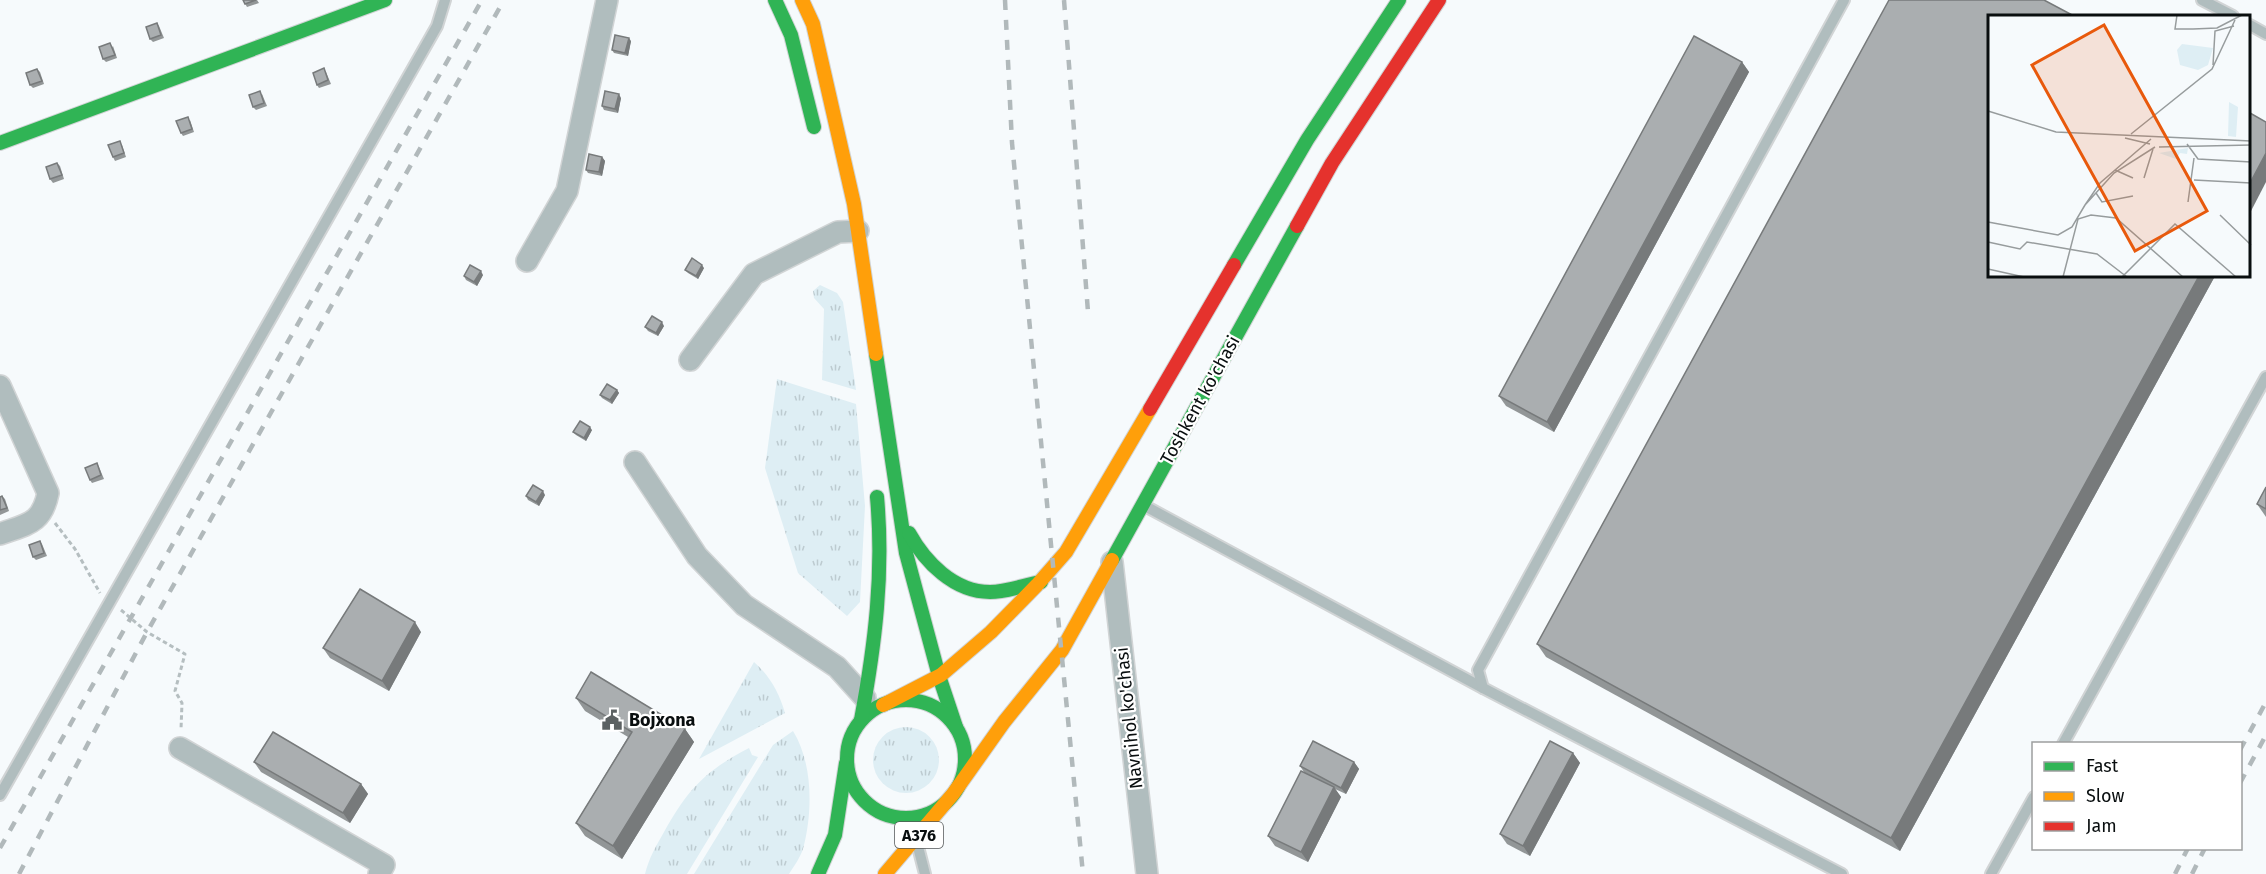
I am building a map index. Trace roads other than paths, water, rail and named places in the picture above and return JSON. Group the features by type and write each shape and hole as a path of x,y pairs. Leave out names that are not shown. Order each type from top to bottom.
{"main road":[{"path":"0,143 385,0"},
{"path":"775,0 791,35 817,138"},
{"path":"802,0 813,24 843,230 901,516 906,553 939,676 962,740 964,768 960,782 940,807 924,815 907,818 888,816 871,807 858,794 849,777 847,758"},
{"name":"Toshkent ko'chasi","path":"874,701 939,676 990,634 1041,582 1066,552 1307,140 1399,0"},
{"name":"Toshkent ko'chasi","path":"952,794 1004,722 1062,650 1332,163 1439,0"},
{"path":"818,874 835,836 851,738 874,701 882,582 881,531 876,486"},
{"path":"901,516 915,546 930,565 961,584 977,591 990,592 1041,582"},
{"path":"874,701 916,701 931,706 945,715 956,728"},
{"name":"A376","path":"885,874 952,794"}],"street":[{"path":"527,261 567,191 607,0"},
{"path":"690,360 754,274 843,230"},
{"path":"0,386 48,493 45,510 31,523 0,534"},
{"path":"635,462 696,556 744,605 837,667 874,701"},
{"name":"Navnihol ko'chasi","path":"1112,562 1147,874"},
{"path":"180,748 384,865 379,874"}],"lane":[{"path":"0,795 437,26 445,0"},
{"path":"1483,688 1478,670 1844,0"},
{"path":"2202,0 2231,15"},
{"path":"2251,26 2266,34"},
{"path":"2064,742 2266,377"},
{"path":"1142,504 1483,688 1842,874"},
{"path":"1991,874 2032,801"},
{"path":"907,818 916,838 925,874"}],"railway":[{"path":"0,848 482,0"},
{"path":"19,874 147,632 504,0"},
{"path":"1005,0 1012,143 1083,874"},
{"path":"1064,0 1088,312"},
{"path":"2242,746 2266,702"},
{"path":"2242,779 2266,735"},
{"path":"2175,874 2187,850"},
{"path":"2192,874 2204,850"}],"place":[{"name":"Bojxona","path":"612,720"}]}
